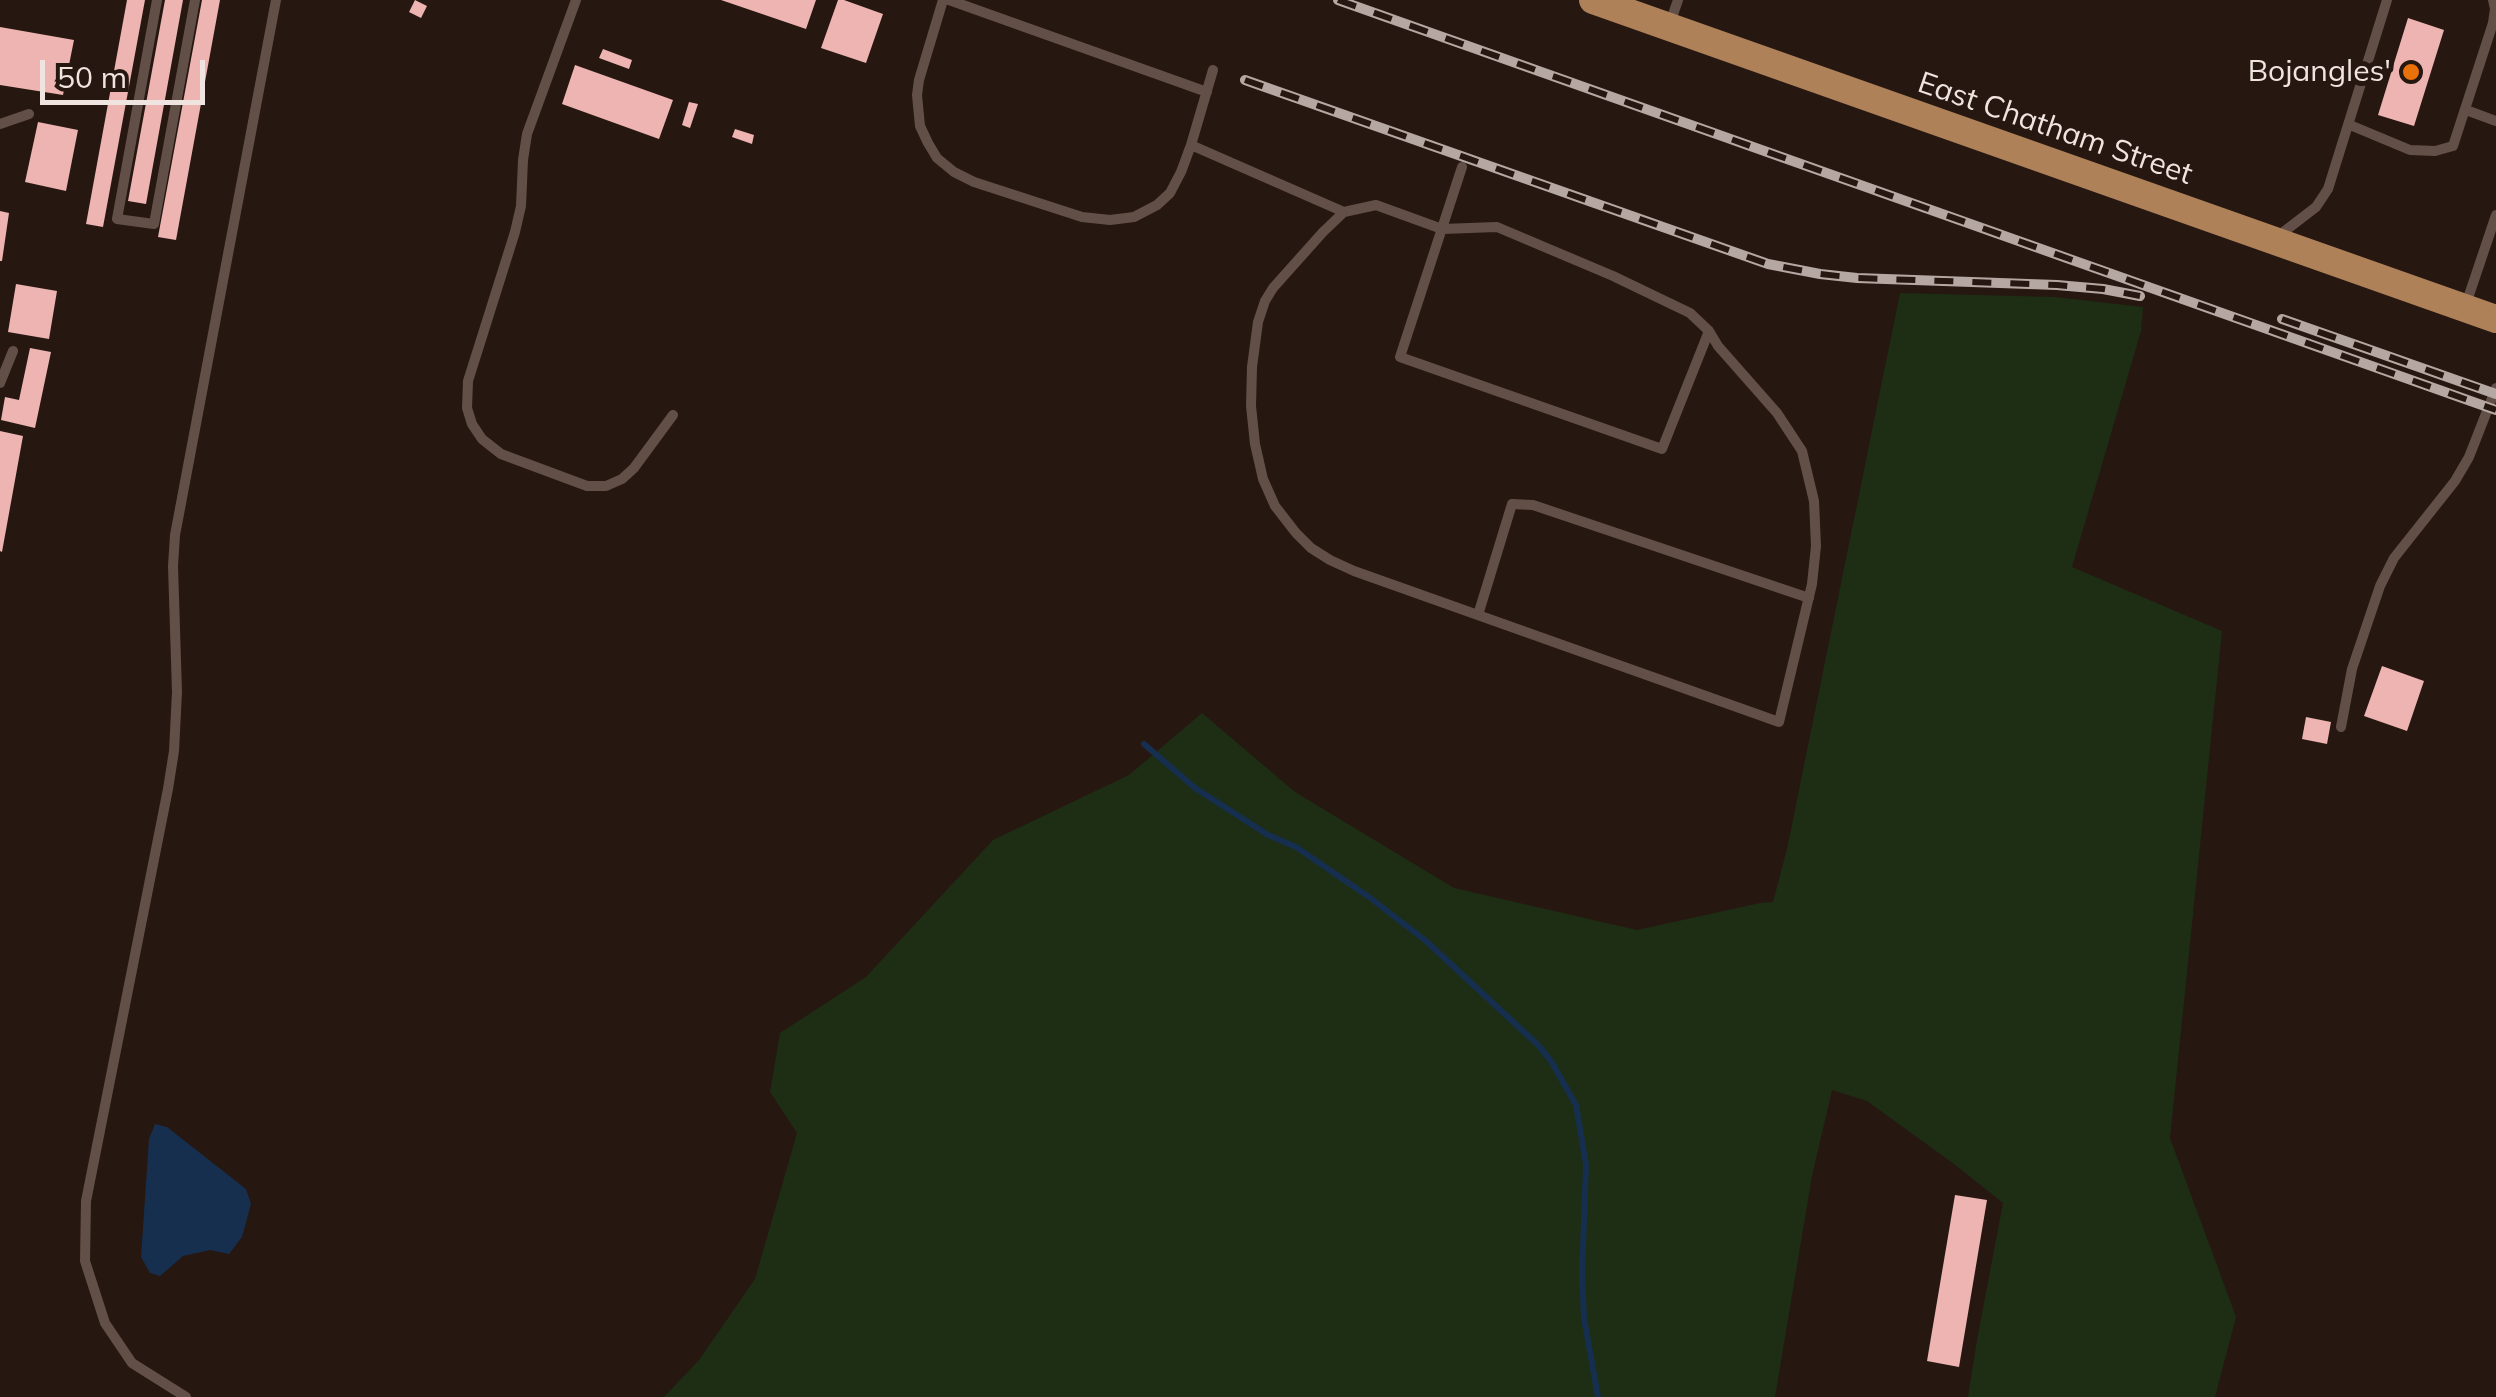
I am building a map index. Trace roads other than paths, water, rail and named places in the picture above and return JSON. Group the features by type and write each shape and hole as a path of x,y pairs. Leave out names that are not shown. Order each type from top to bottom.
{"main road":[{"name":"East Chatham Street","path":"1594,0 1673,14 2272,240 2496,319"}],"lane":[{"path":"158,0 118,219 154,224 194,0"},
{"path":"186,1397 132,1363 105,1324 86,1260 86,1200 168,789 177,692 175,535 276,0"},
{"path":"576,0 527,134 521,206 468,381 467,408 482,439 501,454 587,486 606,486 622,480 673,415"},
{"path":"1207,92 946,0 919,80 917,110 937,158 974,182 1082,218 1134,217 1170,193 1182,172 1214,70"},
{"path":"2272,240 2316,207 2328,189 2387,0"},
{"path":"2350,124 2410,150 2435,151 2453,146 2494,24 2493,0"},
{"path":"2466,110 2496,122"},
{"path":"0,124 29,114"},
{"path":"1191,145 1344,212"},
{"path":"1462,167 1400,357 1662,450 1709,332"},
{"path":"1376,204 1442,229 1497,228 1690,313 1777,413 1802,451 1814,501 1816,546 1809,598 1779,722 1354,571 1311,548 1275,506 1263,479 1251,406 1258,322 1272,288 1344,212 1376,204"},
{"path":"2465,308 2496,215"},
{"path":"0,383 13,351"},
{"path":"2341,727 2352,669 2380,586 2394,558 2469,457 2496,388"},
{"path":"1478,615 1512,504 1533,505 1809,598"}],"water":[{"path":"155,1124 167,1127 246,1189 251,1204 242,1237 229,1254 210,1250 183,1256 160,1276 150,1273 141,1257 149,1139"}],"waterway":[{"path":"1144,744 1195,788 1268,835 1296,847 1426,941 1551,1061 1576,1105 1586,1165 1584,1318 1598,1397"}],"railway":[{"path":"1338,0 2496,410"},
{"path":"1245,80 1768,264 1857,278 2057,285 2140,296"},
{"path":"2282,319 2496,394"}],"place":[{"name":"Bojangles'","path":"2411,72"}]}
